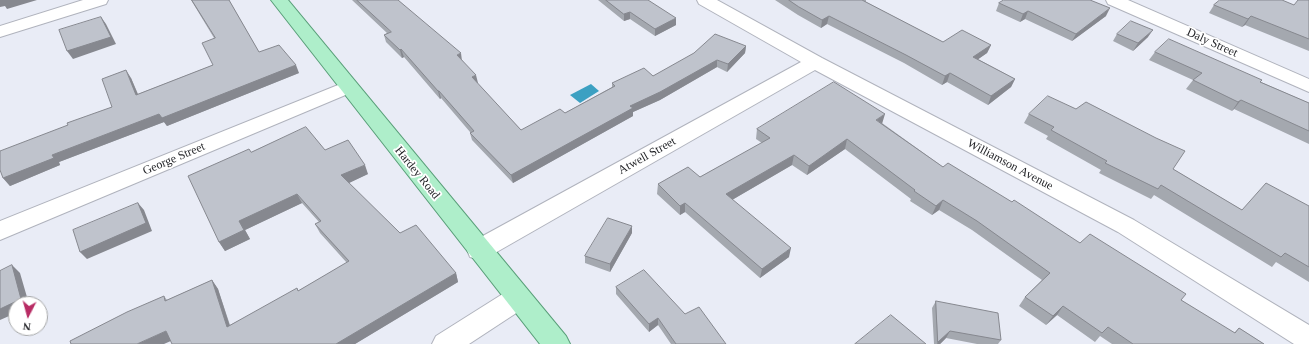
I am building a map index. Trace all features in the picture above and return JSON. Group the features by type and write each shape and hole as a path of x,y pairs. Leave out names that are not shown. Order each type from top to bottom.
{"main road":[{"name":"Hardey Road","path":"279,0 556,344"}],"street":[{"path":"0,32 100,0"},
{"name":"Williamson Avenue","path":"705,0 815,62 1126,226 1309,339"},
{"name":"Daly Street","path":"1114,0 1309,86"},
{"name":"Atwell Street","path":"479,250 815,62"},
{"name":"George Street","path":"0,231 348,87"},
{"path":"446,344 518,298"}],"water":[{"path":"591,84 599,91 580,103 570,95"}],"building":[{"path":"192,0 229,0 259,52 279,45 296,65 162,118 159,114 52,155 54,158 3,178 0,170 0,151 68,125 67,123 112,107 102,79 126,70 136,95 213,65 202,43 215,38"},
{"path":"357,0 398,0 461,53 457,55 476,75 472,77 521,130 560,109 565,113 615,86 612,83 644,68 653,76 694,53 715,34 746,46 728,64 717,60 660,92 630,106 633,108 511,175 470,133 474,131 401,49 400,50 384,35 391,32"},
{"path":"606,0 648,0 676,18 655,29 630,12 624,14"},
{"path":"789,0 862,0 943,42 962,30 991,45 973,57 1015,79 991,96 950,73 945,76 829,16 822,20"},
{"path":"1004,0 1090,0 1110,8 1076,34 1028,11 1023,14 999,3"},
{"path":"1220,0 1282,0 1294,5 1298,0 1309,0 1309,39 1251,16 1248,19 1214,5"},
{"path":"101,17 111,37 67,51 59,30"},
{"path":"1131,21 1153,30 1138,43 1117,34"},
{"path":"1169,39 1262,80 1260,82 1309,103 1309,131 1241,100 1238,102 1193,80 1202,73 1155,52"},
{"path":"834,82 885,114 876,120 943,167 948,163 1012,202 1014,200 1080,243 1090,234 1186,294 1181,300 1235,333 1239,328 1264,344 1133,344 1108,327 1102,333 1063,306 1053,316 1025,297 1050,273 977,221 943,200 936,206 914,191 915,190 847,139 809,166 794,155 726,194 791,248 762,269 685,203 680,206 658,184 688,167 700,177 770,138 757,129"},
{"path":"1048,96 1076,109 1086,102 1156,138 1185,151 1173,169 1242,210 1266,183 1309,206 1309,267 1285,253 1281,257 1161,185 1158,189 1105,163 1107,161 1051,130 1054,127 1029,114"},
{"path":"306,127 325,150 348,140 365,165 341,175 400,233 416,225 456,273 336,344 172,344 166,331 137,344 71,344 70,341 127,312 164,296 165,301 212,280 227,327 297,288 298,291 349,261 315,224 321,221 297,194 239,221 244,230 219,242 188,176 249,149 251,152"},
{"path":"138,203 146,223 80,252 73,230"},
{"path":"608,218 632,226 610,264 585,256"},
{"path":"12,265 20,296 8,296 8,305 0,309 0,271"},
{"path":"644,270 685,314 699,307 726,344 676,344 658,318 649,324 616,287"},
{"path":"936,301 998,313 1001,340 950,331 938,342"},
{"path":"891,315 926,344 855,344"}]}
